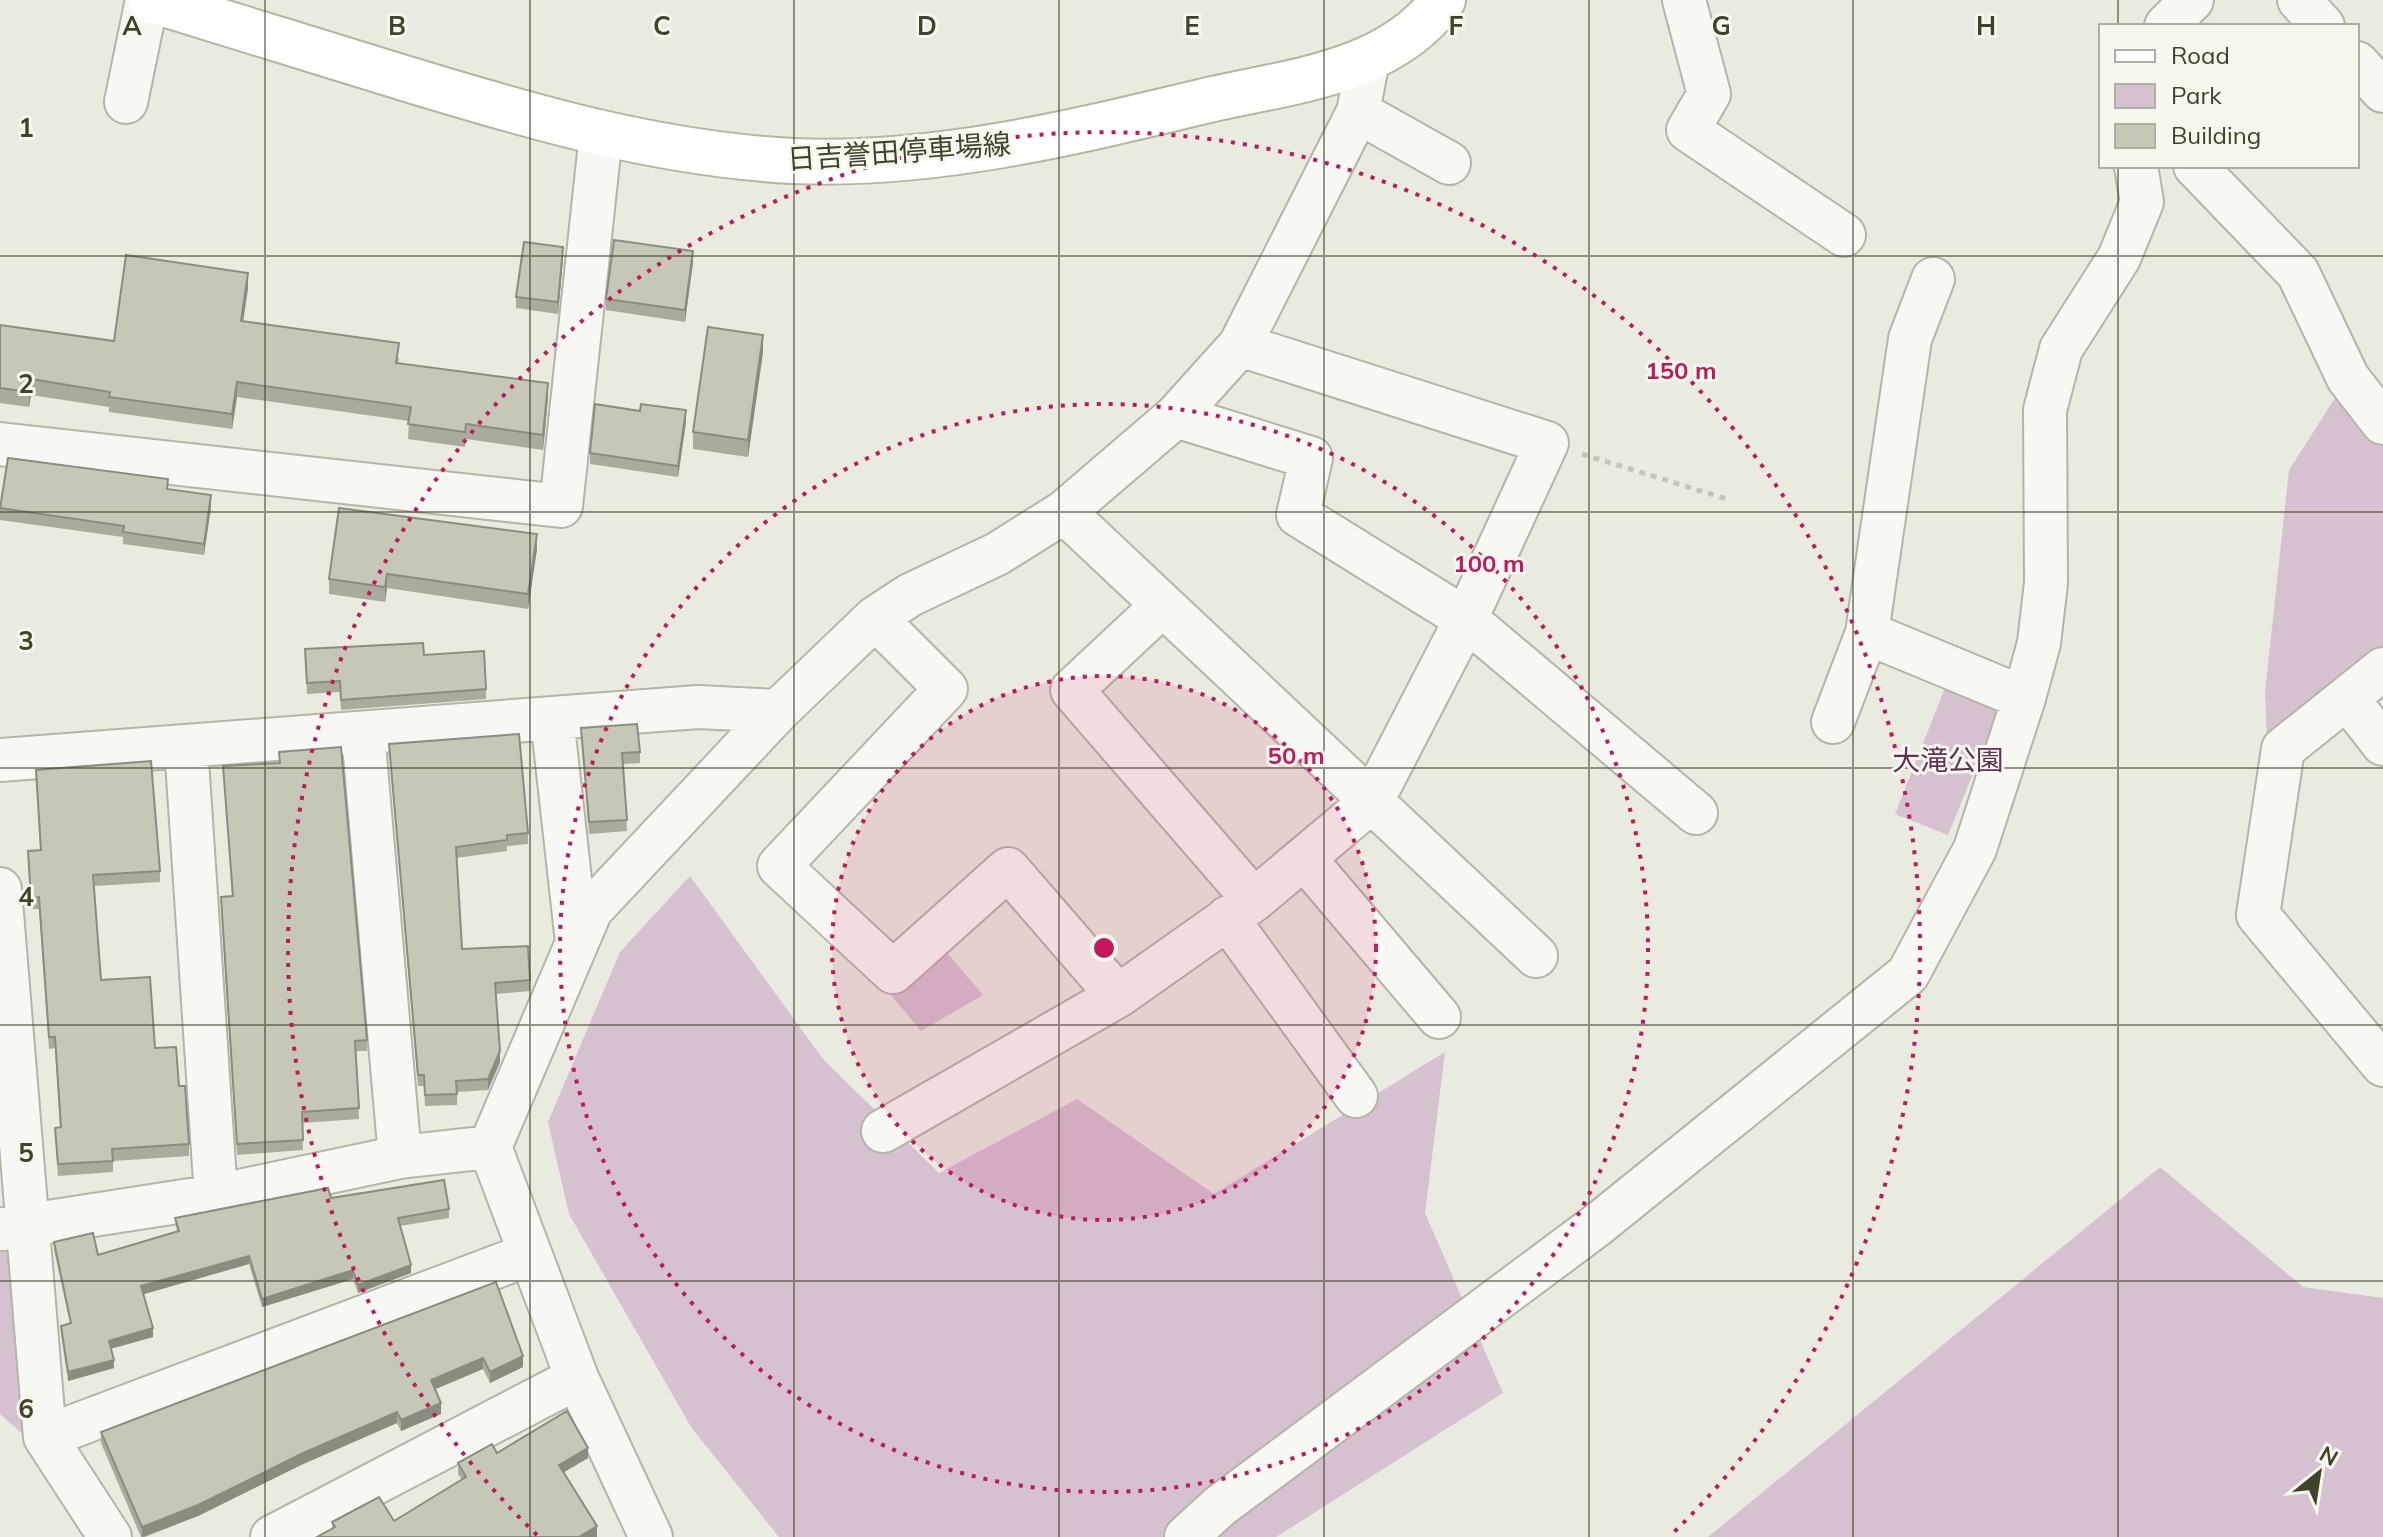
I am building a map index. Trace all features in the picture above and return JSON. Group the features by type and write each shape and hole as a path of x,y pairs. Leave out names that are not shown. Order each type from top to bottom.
{"main road":[{"name":"日吉誉田停車場線","path":"149,0 552,124 717,155 796,161 946,153 1032,142 1305,78 1368,60 1396,47 1445,2"}],"street":[{"path":"126,102 149,0"},
{"path":"1684,0 1709,94 1688,130 1844,235"},
{"path":"2168,24 2192,0"},
{"path":"2299,0 2321,24"},
{"path":"651,1537 577,1378 490,1147 591,910 778,711 875,618 910,595 997,554 1064,512 1176,416 1240,345 1358,112 1368,60"},
{"path":"2359,65 2383,91"},
{"path":"1358,112 1449,163"},
{"path":"0,444 561,506 601,134"},
{"path":"1186,1537 1220,1506 1596,1226 1908,974 1975,849 2024,698 2039,643 2046,583 2045,410 2061,349 2119,258 2142,202 2136,168"},
{"path":"2197,168 2298,273 2348,378 2383,423"},
{"path":"1833,722 1867,633 1910,339 1933,279"},
{"path":"883,1131 1118,996 1240,909 1372,801 1466,619 1547,443 1240,345"},
{"path":"1176,416 1311,458 1298,515 1466,619 1696,813"},
{"path":"1064,512 1536,956"},
{"path":"1163,605 1072,690 1240,909 1356,1096"},
{"path":"875,618 946,689 779,866 893,972 1008,869 1118,996"},
{"path":"1867,633 2024,698"},
{"path":"2383,669 2283,749 2258,915 2383,1065"},
{"path":"2347,698 2383,744"},
{"path":"0,760 698,707 778,711"},
{"path":"552,718 577,942"},
{"path":"363,733 400,1157"},
{"path":"186,746 216,1196"},
{"path":"1304,858 1439,1017"},
{"path":"0,889 14,1228 45,1437 110,1537"},
{"path":"14,1228 216,1196 400,1157 490,1147"},
{"path":"45,1437 530,1254"},
{"path":"282,1535 577,1378"}],"path":[{"path":"1547,443 1730,500"}],"green space":[{"path":"2348,378 2383,430 2383,648 2267,740 2265,692 2289,470"},
{"name":"大滝公園","path":"1947,683 2001,705 1948,835 1895,814"},
{"path":"690,876 823,1059 939,1173 1077,1099 1214,1194 1445,1052 1425,1213 1503,1393 1276,1537 779,1537 691,1427 569,1214 548,1122 620,952"},
{"path":"943,948 983,995 921,1031 889,993"},
{"path":"2160,1167 2303,1287 2383,1298 2383,1537 1708,1537"},
{"path":"0,1249 16,1256 27,1438 0,1414"}],"building":[{"path":"614,240 693,251 685,310 606,299"},
{"path":"524,242 563,247 558,302 516,297"},
{"path":"126,255 248,273 241,321 399,343 396,363 548,383 543,435 466,424 465,432 408,424 411,407 237,382 232,414 109,397 110,392 31,379 29,392 0,388 0,325 114,341"},
{"path":"708,327 763,335 748,440 693,432"},
{"path":"595,404 640,411 641,404 686,410 678,466 590,453"},
{"path":"8,458 168,479 167,489 211,495 204,544 123,532 124,526 0,508"},
{"path":"339,508 537,534 528,594 387,574 385,587 329,579"},
{"path":"423,643 424,655 484,651 486,689 341,700 340,681 307,683 305,649"},
{"path":"637,724 640,752 622,753 627,820 589,822 581,728"},
{"path":"519,734 528,833 507,835 507,840 456,847 462,949 528,946 530,980 495,983 500,1051 488,1079 456,1081 457,1094 425,1095 424,1075 418,1075 389,744"},
{"path":"341,747 367,1040 355,1041 359,1108 302,1112 303,1140 237,1144 221,897 233,896 223,766 280,763 279,752"},
{"path":"151,761 160,871 93,875 101,980 150,977 155,1048 176,1047 179,1086 185,1086 189,1144 112,1149 113,1161 58,1164 55,1128 61,1127 55,1037 49,1037 39,897 31,898 28,851 41,850 36,770"},
{"path":"444,1180 449,1209 398,1218 411,1265 358,1285 353,1270 262,1299 249,1256 141,1286 153,1328 109,1341 114,1360 68,1372 61,1326 71,1323 54,1242 93,1233 98,1255 179,1231 175,1218 328,1188 331,1198"},
{"path":"496,1282 523,1356 490,1372 483,1358 431,1380 441,1403 401,1420 397,1412 301,1454 198,1505 142,1527 101,1432"},
{"path":"567,1411 588,1448 559,1465 597,1526 579,1537 317,1537 335,1527 332,1522 379,1497 394,1521 466,1477 458,1463 492,1444 497,1453"}]}
